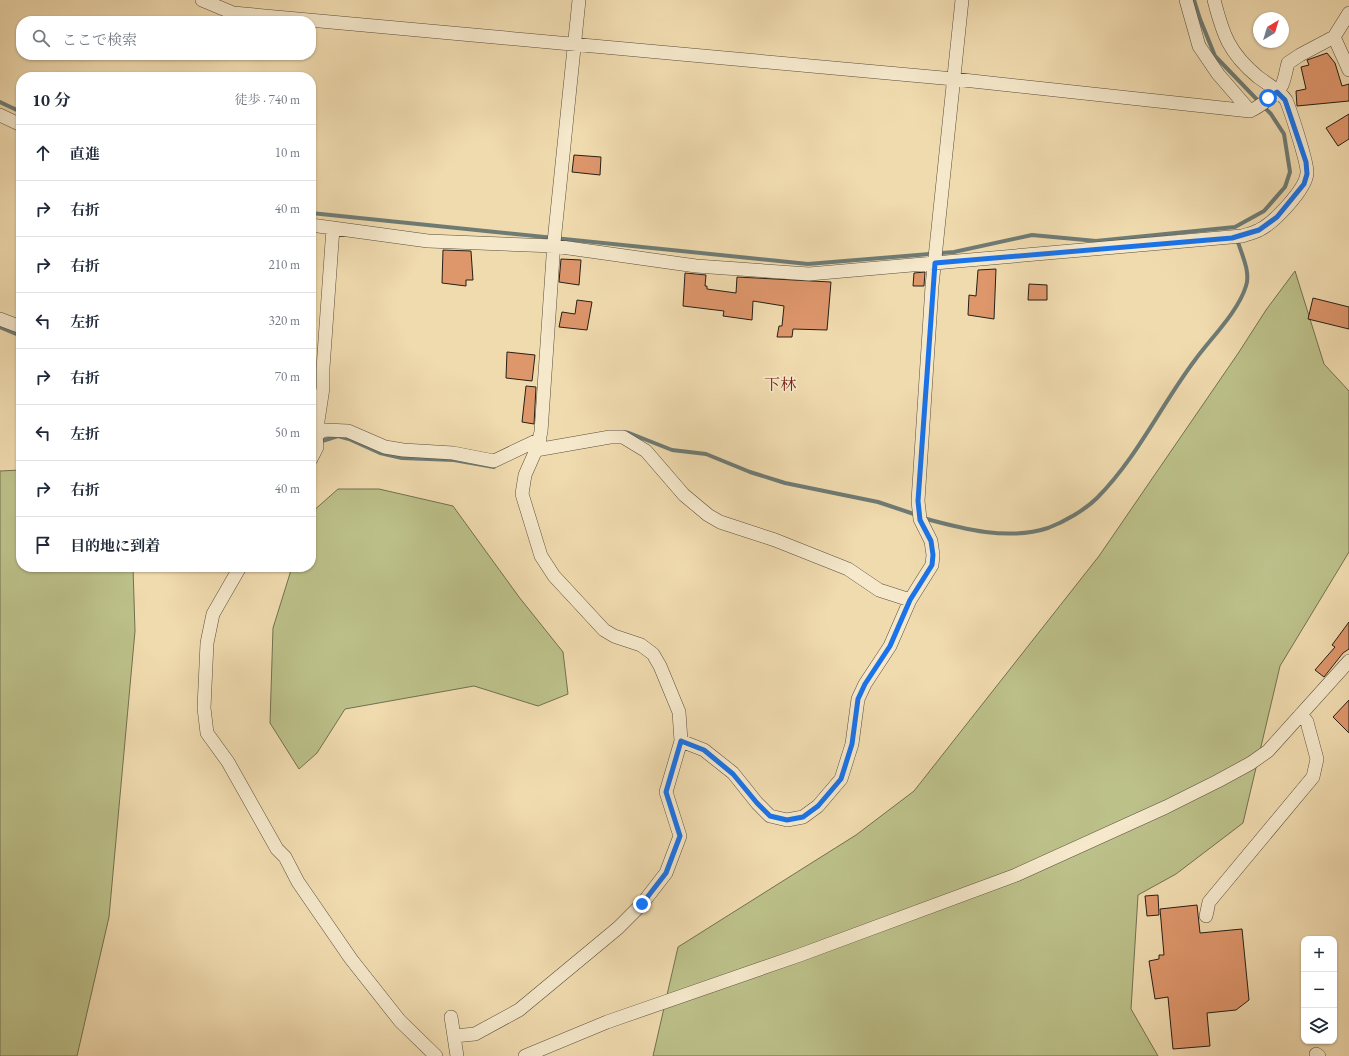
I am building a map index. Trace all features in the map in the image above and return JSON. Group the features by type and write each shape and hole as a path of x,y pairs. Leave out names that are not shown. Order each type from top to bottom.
{"street":[{"path":"202,0 233,13 267,16"},
{"path":"454,1036 475,1034 519,1010 618,928 642,904 666,873 680,836 666,792 681,741 679,712 660,666 653,654 641,644 614,636 604,630 554,576 541,556 522,494 526,475 538,444 554,240 578,0"},
{"path":"681,741 704,750 733,774 770,816 787,820 803,817 818,806 841,779 852,744 858,699 865,684 890,646 910,600 932,565 933,555 931,541 920,516 918,501 936,257 962,0"},
{"path":"1186,0 1199,46 1218,74 1253,110"},
{"path":"316,226 428,240 554,240 696,266 809,274 936,257 1237,237 1259,230 1277,217 1304,184 1307,174 1306,162 1285,100 1272,95 1228,44 1221,29 1214,0"},
{"path":"316,20 954,79 1253,110 1282,85 1288,63 1334,37 1349,13"},
{"path":"1334,37 1349,70"},
{"path":"0,115 16,123"},
{"path":"316,433 323,388 323,368 333,228"},
{"path":"0,319 16,325"},
{"path":"316,438 326,430 348,431 385,447 403,450 453,453 494,461 538,444 623,437 646,451 684,495 708,515 720,522 775,540 848,569 879,590 910,600"},
{"path":"237,572 213,614 207,643 204,708 207,733 228,762 277,850 285,857 298,882 351,959 400,1021 436,1056"},
{"path":"525,1056 607,1022 800,955 1016,874 1166,807 1232,774 1268,750 1349,661"},
{"path":"1206,916 1209,902 1313,777 1317,759 1307,722 1301,714"},
{"path":"451,1017 457,1056"}],"green space":[{"path":"1295,271 1324,364 1349,391 1349,552 1280,666 1243,823 1176,874 1138,895 1131,1009 1158,1056 653,1056 678,947 856,835 914,791 1099,556 1239,352 1266,310"},
{"path":"16,470 16,572 133,572 135,631 109,917 77,1056 0,1056 0,471"},
{"path":"338,489 379,489 453,506 519,597 563,652 568,694 538,706 474,686 345,709 317,753 299,769 270,723 273,628 290,572 316,572 316,508"}],"building":[{"path":"1327,53 1335,63 1342,86 1349,84 1349,101 1297,106 1296,91 1306,89 1301,67 1309,65 1307,60"},
{"path":"1349,114 1349,139 1338,146 1326,128"},
{"path":"574,155 601,157 600,175 572,172"},
{"path":"443,250 471,251 473,280 466,280 466,286 442,283"},
{"path":"561,259 581,260 579,285 559,282"},
{"path":"996,269 994,319 968,315 969,295 976,296 978,270"},
{"path":"925,272 924,286 913,286 914,273"},
{"path":"685,273 706,275 705,286 707,286 707,289 736,293 737,277 831,282 827,330 793,329 792,337 777,337 779,326 782,326 784,306 753,301 752,320 723,316 724,311 683,306"},
{"path":"1029,284 1047,285 1047,300 1028,300"},
{"path":"1313,298 1349,307 1349,329 1308,319"},
{"path":"577,300 592,302 587,330 559,327 562,312 575,314"},
{"path":"507,352 535,355 532,381 506,378"},
{"path":"526,386 536,387 534,424 522,422"},
{"path":"1349,622 1349,649 1343,653 1324,677 1315,670 1335,647 1332,645"},
{"path":"1349,700 1349,733 1333,717"},
{"path":"1158,895 1159,915 1147,916 1145,896"},
{"path":"1197,905 1200,933 1242,929 1249,1000 1236,1010 1207,1013 1210,1046 1173,1049 1168,997 1155,999 1149,961 1159,959 1159,955 1164,955 1160,909"}],"waterway":[{"path":"316,214 808,264 954,252 1032,235 1096,241 1235,227 1264,211 1285,187 1290,172 1284,134 1271,114 1215,56 1194,0"},
{"path":"0,102 16,110"},
{"path":"923,518 986,532 1033,532 1048,528 1087,507 1111,482 1137,449 1183,377 1231,315 1237,305 1247,281 1245,262 1237,239"},
{"path":"0,327 16,334"},
{"path":"623,432 672,450 706,454 750,472 785,483 878,502 917,515"},
{"path":"319,442 338,436 349,439 380,453 402,458 454,460 494,467"}],"district":[{"name":"下林","path":"780,384"}],"route":[{"path":"642,904 666,873 680,836 666,792 681,741 704,750 733,774 770,816 787,820 803,817 818,806 841,779 852,744 855,711 858,699 865,684 890,646 910,600 932,565 933,555 931,541 920,520 918,501 932,286 935,263 1232,238 1259,230 1277,217 1304,184 1307,174 1306,162 1285,100 1277,92 1268,98"}]}
